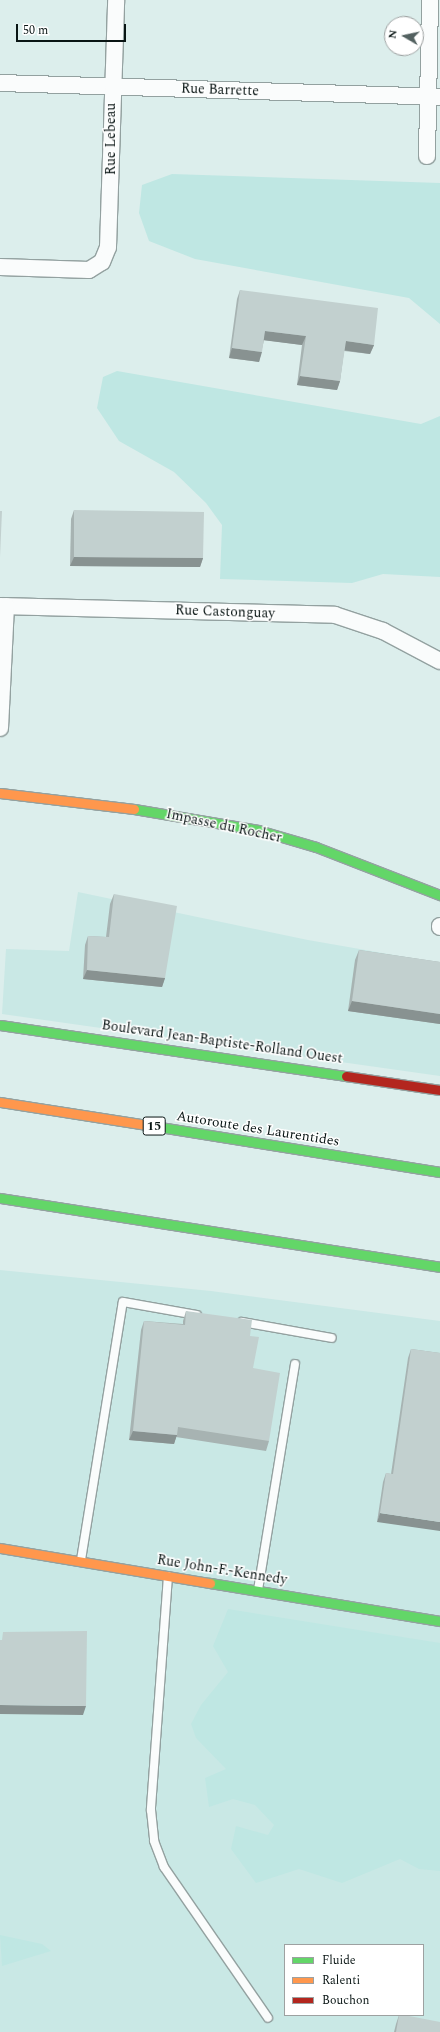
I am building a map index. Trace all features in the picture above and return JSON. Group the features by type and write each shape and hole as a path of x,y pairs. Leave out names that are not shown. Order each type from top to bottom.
{"main road":[{"name":"Impasse du Rocher","path":"0,793 147,810 258,830 316,847 440,894"},
{"name":"Boulevard Jean-Baptiste-Rolland Ouest","path":"0,1025 440,1090"},
{"name":"Autoroute des Laurentides","path":"0,1102 440,1172"},
{"path":"0,1199 10,1199 440,1267"},
{"name":"Rue John-F.-Kennedy","path":"0,1548 440,1620"}],"street":[{"name":"Rue Lebeau","path":"0,267 89,270 102,262 108,247 111,86 116,0"},
{"path":"427,156 434,97 430,0"},
{"name":"Rue Barrette","path":"0,83 434,97"},
{"path":"0,728 3,606"},
{"name":"Rue Castonguay","path":"3,606 336,615 383,631 440,661"}],"lane":[{"path":"81,1561 123,1302 208,1317"},
{"path":"232,1321 332,1338"},
{"path":"258,1591 295,1364"},
{"path":"168,1576 152,1810 154,1841 164,1867 268,2018"}],"shaded area":[{"path":"172,174 440,183 440,324 409,298 195,259 149,241 139,213 142,185"},
{"path":"117,371 421,424 440,416 440,577 383,574 352,583 220,579 222,525 206,503 174,472 119,441 97,408 103,377"},
{"path":"78,892 308,940 440,963 440,1076 2,1014 6,949 69,951"},
{"path":"0,1270 211,1291 440,1321 440,2032 0,2032"},
{"path":"228,1609 440,1643 440,1871 419,1869 400,1859 342,1883 299,1869 256,1883 231,1849 236,1826 268,1835 274,1825 255,1805 233,1799 209,1807 205,1778 226,1769 196,1738 191,1724 201,1705 228,1672 213,1646"},
{"path":"0,1935 42,1944 51,1951 2,1966"}],"building":[{"path":"240,290 378,308 374,345 346,341 340,381 300,376 306,336 265,331 262,352 232,348"},
{"path":"74,510 204,512 203,558 74,557"},
{"path":"0,511 2,511 0,557"},
{"path":"114,894 177,906 165,978 87,970 88,936 109,937"},
{"path":"359,950 440,962 440,1014 352,1001"},
{"path":"186,1311 252,1320 250,1336 259,1337 253,1368 280,1373 269,1441 178,1427 177,1435 133,1431 144,1321 185,1325"},
{"path":"411,1349 440,1353 440,1522 380,1513 386,1473 393,1474"},
{"path":"87,1631 86,1706 0,1705 0,1640 2,1640 3,1632"},
{"path":"399,2016 409,2016 440,2022 440,2032 396,2032"}],"traffic: fast":[{"path":"134,809 258,830 316,847 440,895"},
{"path":"0,1025 346,1076"},
{"path":"147,1125 440,1172"},
{"path":"0,1198 440,1267"},
{"path":"210,1583 440,1621"}],"traffic: slow":[{"path":"0,793 134,809"},
{"path":"0,1102 147,1125"},
{"path":"0,1548 210,1583"}],"traffic: jam":[{"path":"346,1076 440,1090"}]}
